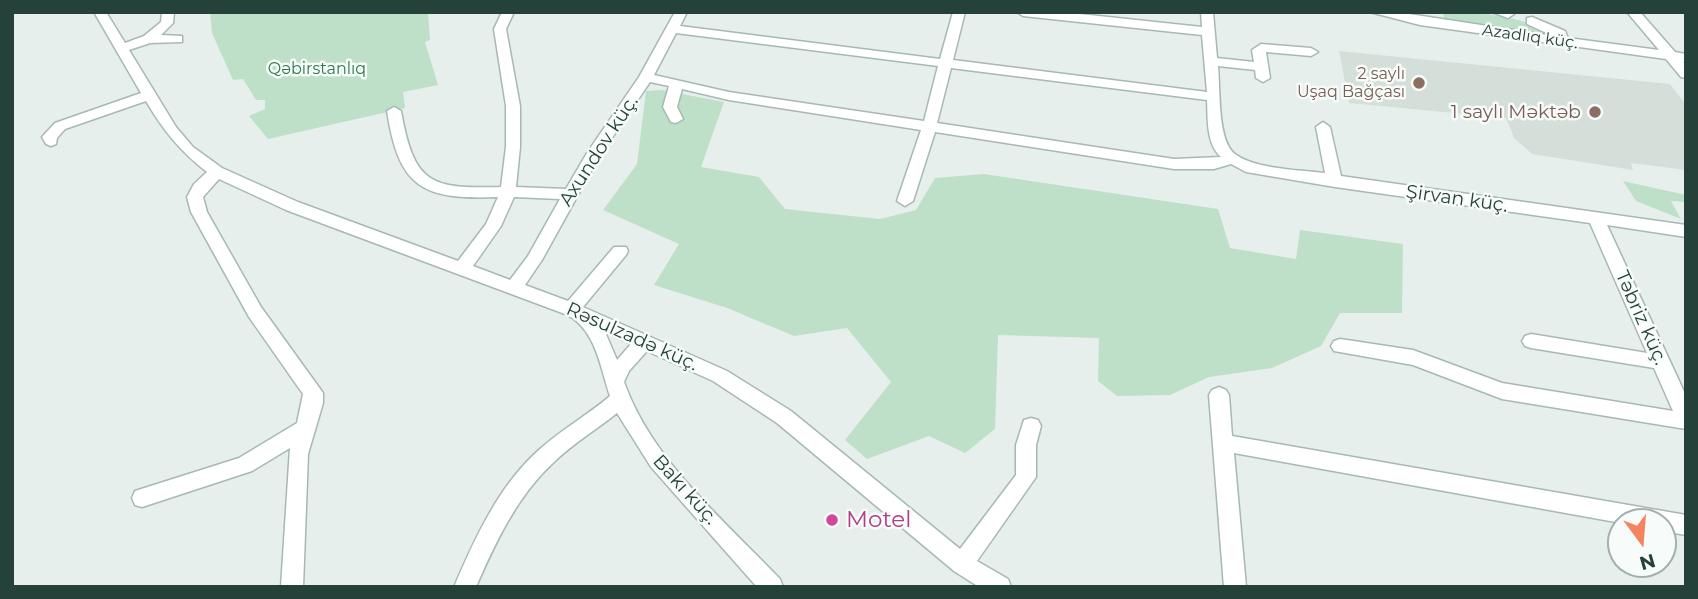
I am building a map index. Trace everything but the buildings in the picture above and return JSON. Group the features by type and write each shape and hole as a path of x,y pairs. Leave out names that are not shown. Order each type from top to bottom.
{"street":[{"name":"Rəsulzadə küç.","path":"100,12 180,142 217,172 292,206 577,312 720,376 784,417 962,564 1000,587"},
{"path":"149,39 167,23 168,12"},
{"path":"462,268 493,226 508,192 513,147 513,106 500,29 508,12"},
{"name":"Axundov küç.","path":"514,288 534,260 592,156 646,77 681,12"},
{"path":"905,201 929,128 960,12"},
{"path":"1023,12 1209,32"},
{"path":"646,77 676,86 929,128 1174,164 1214,164 1230,160 1223,152 1217,135 1207,12"},
{"path":"1633,12 1686,74"},
{"name":"Azadlıq küç.","path":"1384,19 1421,17 1563,42 1686,58"},
{"path":"1532,21 1560,34 1563,42"},
{"path":"672,29 1213,97"},
{"path":"121,48 149,39 177,39"},
{"path":"1211,61 1262,72 1261,48 1311,52"},
{"path":"676,86 670,107 676,119"},
{"path":"51,141 51,132 60,126 149,95"},
{"path":"394,111 400,144 423,184 454,194 570,194"},
{"path":"1323,127 1335,181"},
{"name":"Şirvan küç.","path":"1230,160 1261,171 1686,231"},
{"path":"217,172 200,188 195,197 199,212 255,312 313,393 313,403 304,429 296,471 292,587"},
{"name":"Təbriz küç.","path":"1596,218 1661,362 1681,398 1686,419"},
{"path":"577,312 620,251"},
{"name":"Bakı küç.","path":"577,312 603,343 617,391 632,426 651,452 772,587"},
{"path":"1531,341 1661,362"},
{"path":"466,587 513,495 526,477 617,391 622,366 644,342"},
{"path":"1340,346 1390,352 1436,365 1475,383 1502,391 1686,419"},
{"path":"1219,395 1235,587"},
{"path":"962,564 1026,477 1026,445 1031,426"},
{"path":"142,498 246,465 304,429"},
{"path":"1224,443 1686,525"}],"shaded area":[{"name":"1 saylı Məktəb","path":"1339,51 1670,84 1686,105 1686,170 1631,163 1633,170 1532,154 1514,138 1506,118 1349,103"}],"green space":[{"name":"Qəbirstanlıq","path":"210,12 428,12 430,40 425,42 438,85 403,92 405,108 268,139 249,116 265,109 265,100 256,100 243,79 233,80 212,33"},
{"path":"1443,12 1508,18 1546,30 1545,36 1444,20"},
{"path":"662,90 724,102 701,167 759,177 785,209 880,219 916,210 935,178 984,174 1218,209 1230,248 1296,259 1300,230 1403,244 1402,313 1340,313 1321,346 1272,368 1209,377 1170,395 1117,396 1098,381 1099,338 998,335 995,429 965,453 929,436 867,459 845,440 891,382 847,328 794,336 727,308 654,285 679,244 603,210 637,164 646,91"},
{"path":"1623,181 1686,195 1686,202 1671,201 1681,219 1636,201"}],"place":[{"name":"2 saylı Uşaq Bağçası","path":"1419,83"},
{"name":"1 saylı Məktəb","path":"1595,112"},
{"name":"Motel","path":"832,520"}]}
